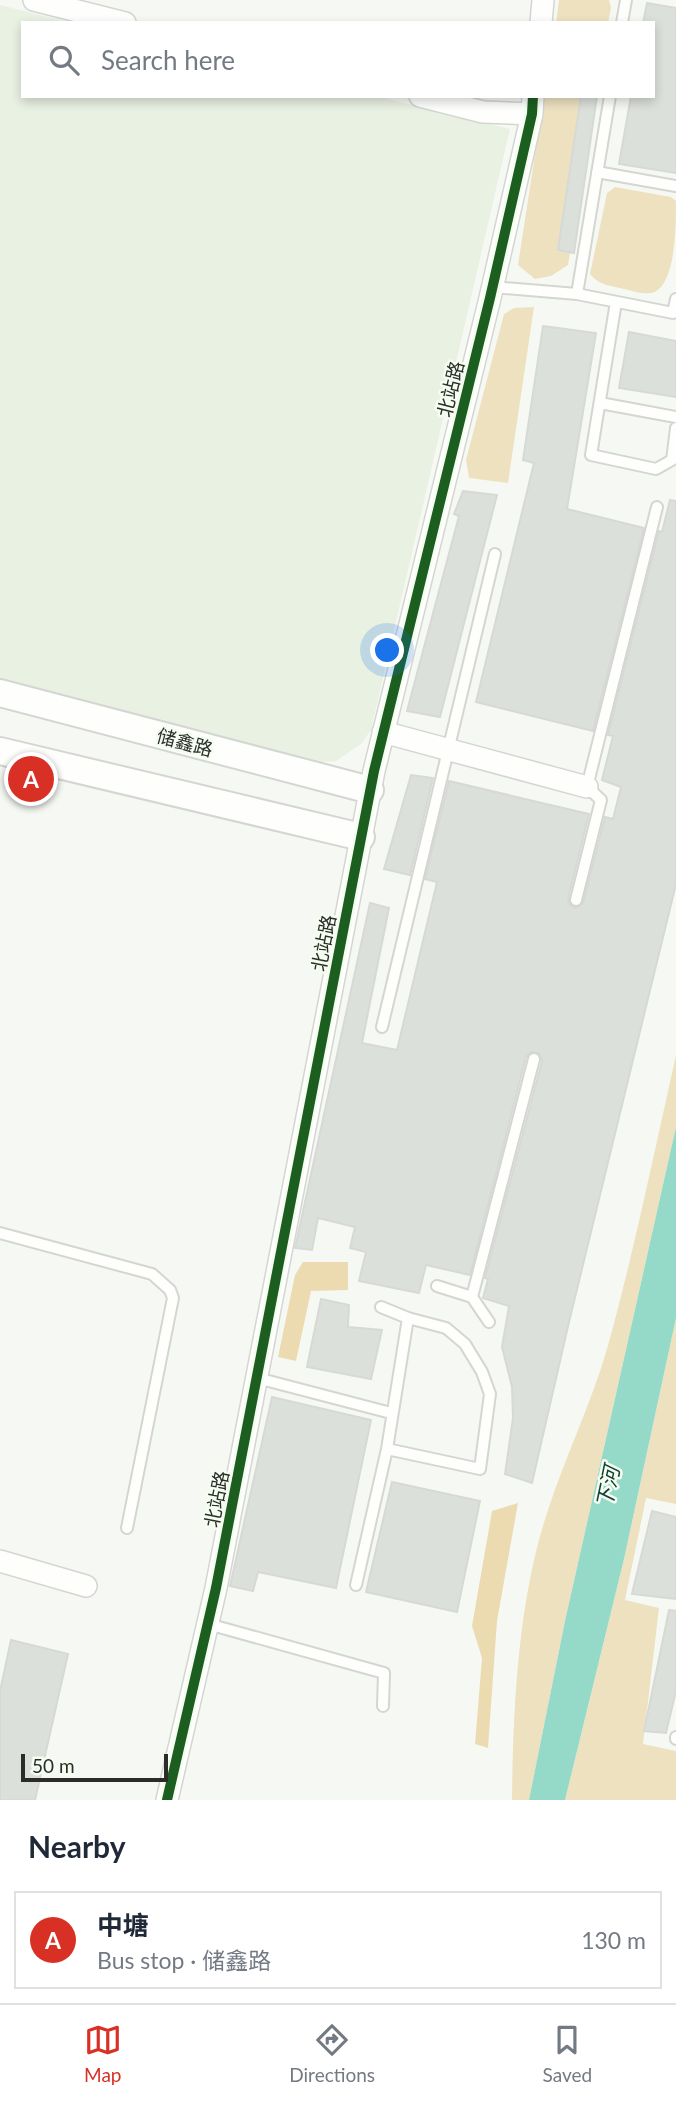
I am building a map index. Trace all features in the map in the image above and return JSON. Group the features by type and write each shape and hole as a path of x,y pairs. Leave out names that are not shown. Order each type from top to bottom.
{"street":[{"path":"34,0 117,21"},
{"path":"541,21 543,0"},
{"path":"428,98 483,112 533,105"},
{"name":"北站路","path":"167,1800 208,1624 370,790 493,287 533,105"},
{"name":"储鑫路","path":"0,693 370,790"},
{"path":"383,732 587,787"},
{"path":"0,751 361,837"},
{"path":"0,1561 86,1586"}],"lane":[{"path":"622,21 625,0"},
{"path":"577,294 610,98"},
{"path":"597,172 676,186"},
{"path":"493,287 577,294 673,313 676,299"},
{"path":"616,302 591,455 656,469 672,460 676,428"},
{"path":"600,403 676,417"},
{"path":"576,900 601,800 587,787 657,507"},
{"path":"382,1027 495,554"},
{"path":"472,1297 534,1059"},
{"path":"0,1233 152,1274 170,1290 173,1298 127,1528"},
{"path":"437,1286 472,1297 489,1321"},
{"path":"381,1307 408,1318 446,1328 465,1343 482,1371 490,1394 480,1469 387,1449"},
{"path":"356,1585 387,1449 408,1318"},
{"path":"257,1378 391,1413"},
{"path":"208,1624 384,1673 383,1706"}],"shaded area":[{"path":"559,0 609,0 611,8 608,21 556,21"},
{"path":"0,5 64,21 21,21 21,98 384,98 510,129 371,730 361,744 336,761 295,764 0,700"},
{"path":"544,98 596,98 568,265 551,276 535,279 518,265"},
{"path":"615,187 671,197 676,201 671,265 662,286 655,292 641,293 607,285 590,274 607,193"},
{"path":"534,307 508,483 469,478 466,460 504,314 514,308"},
{"path":"676,1055 676,1127 565,1621 529,1800 512,1800 516,1692 529,1582 547,1513 607,1349 635,1239"},
{"path":"303,1262 348,1262 348,1290 311,1291 296,1361 278,1357 295,1275"},
{"path":"676,1318 676,1504 646,1498 625,1600 659,1608 643,1744 676,1751 676,1800 565,1800 624,1559"},
{"path":"518,1503 497,1621 488,1748 475,1744 482,1658 472,1626 492,1511"}],"water":[{"name":"下河","path":"676,1127 676,1318 624,1559 565,1800 529,1800 565,1621"}],"building":[{"path":"647,3 676,8 676,173 619,164 631,98 655,98 655,21 643,21"},
{"path":"581,98 597,98 574,253 558,250"},
{"path":"543,326 596,333 567,509 644,528 593,731 476,702 534,463 523,460"},
{"path":"629,332 676,341 676,397 619,388"},
{"path":"463,491 497,495 440,717 407,711 459,516 454,514"},
{"path":"670,500 676,501 676,884 532,1483 505,1474 513,1418 512,1387 502,1347 509,1306 483,1298 488,1279 485,1278 542,1061 539,1053 531,1052 526,1057 470,1275 426,1265 419,1293 359,1281 366,1252 350,1248 355,1227 318,1218 312,1250 295,1248 370,903 389,908 362,1043 397,1050 437,882 425,879 449,781 589,814 568,899 570,905 575,908 583,903 605,817 613,819 621,787 602,780 613,736 608,735 659,531 662,532"},
{"path":"411,775 433,778 410,875 384,869"},
{"path":"321,1299 349,1305 348,1327 382,1330 371,1379 307,1367"},
{"path":"272,1397 371,1420 336,1588 258,1572 253,1591 230,1586"},
{"path":"392,1482 480,1501 457,1612 366,1592"},
{"path":"652,1511 676,1517 676,1599 632,1594"},
{"path":"669,1610 676,1611 676,1691 666,1733 644,1731"},
{"path":"11,1640 68,1654 35,1800 0,1800 0,1691"}],"cycle path":[{"path":"167,1800 216,1588 374,771 490,298 532,114 533,98"}],"place":[{"name":"中塘","path":"31,779"}]}
